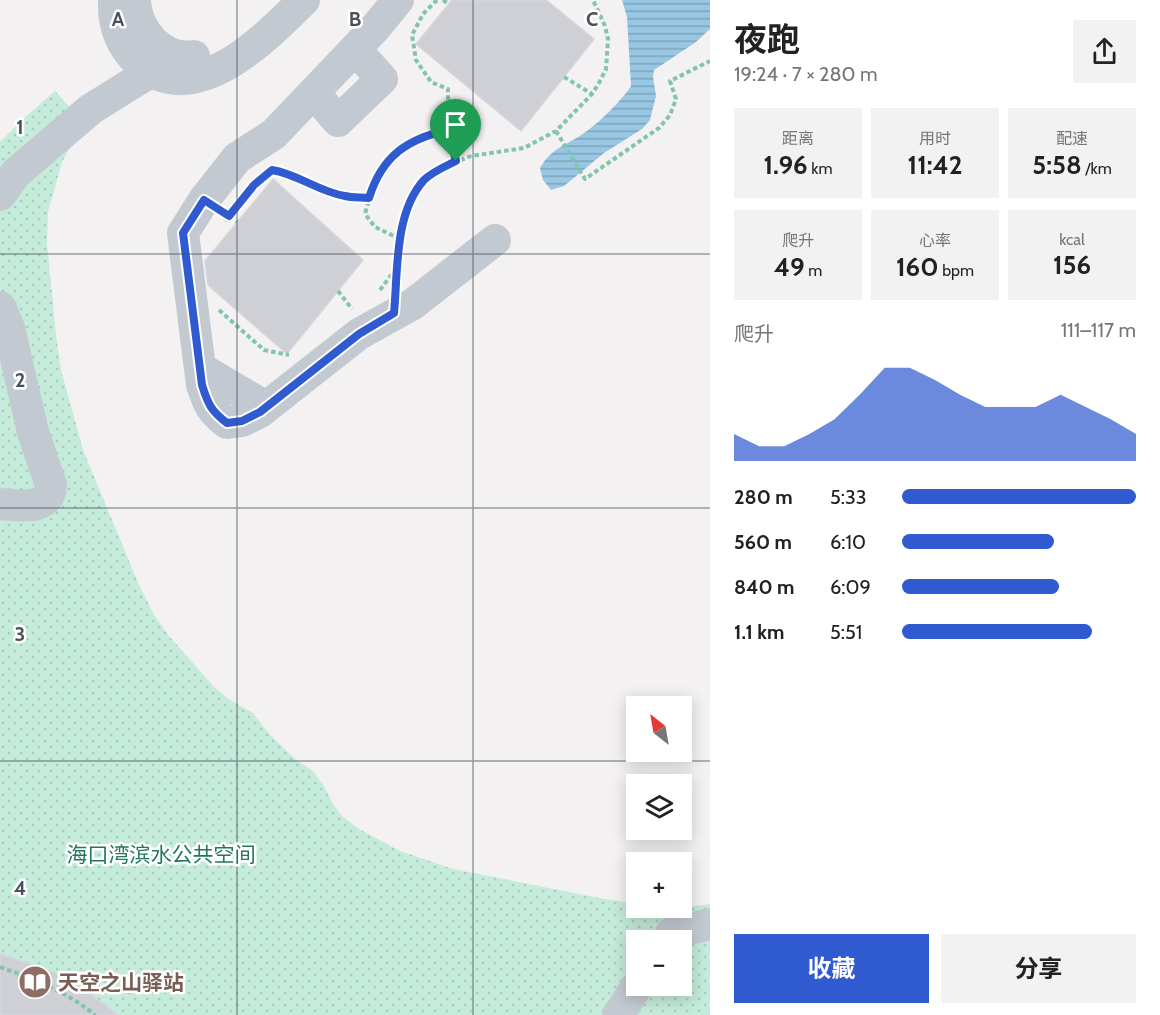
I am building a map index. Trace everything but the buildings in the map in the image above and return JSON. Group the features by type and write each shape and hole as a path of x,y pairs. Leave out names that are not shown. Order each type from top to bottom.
{"street":[{"path":"114,0 115,24 120,36 155,58"},
{"path":"135,0 137,17 155,58 168,79 192,79 215,72 258,43 304,0"},
{"path":"0,176 51,120 81,96 155,58 207,54 227,44 282,0"},
{"path":"398,0 274,134 237,158 216,208 183,233 202,385 214,414 227,423 242,421 266,407 359,334 386,303 412,304 495,240"},
{"path":"0,195 16,172 155,58"},
{"path":"0,309 9,328 33,432 51,485 51,492 48,498 34,505 0,504"},
{"path":"691,930 710,924"},
{"path":"618,1015 630,996"},
{"path":"631,1015 643,996"}],"path":[{"path":"437,0 423,14 412,35 417,60 431,82 448,89 448,130 456,161"},
{"path":"443,0 448,4"},
{"path":"386,303 399,264 404,218 425,179 456,161 486,152 524,148 556,131 592,94 606,69 608,39 605,26 592,0"},
{"path":"556,131 585,178 659,128 670,115 676,99 670,81 710,61"},
{"path":"564,77 592,94"},
{"path":"400,239 375,227 365,214 372,188 389,159 408,143 448,130"},
{"path":"216,208 254,185 272,170 287,172 315,186 344,196 369,198"},
{"path":"216,208 237,222"},
{"path":"216,208 224,223"},
{"path":"386,303 399,264"},
{"path":"338,291 353,310 351,318"},
{"path":"217,308 264,350 293,356"},
{"path":"0,967 37,980 81,1004 95,1015"}],"green space":[{"name":"海口湾滨水公共空间","path":"55,91 88,128 72,144 62,162 48,212 47,244 61,370 83,450 139,585 154,615 169,636 214,687 230,700 253,713 270,735 295,759 313,771 343,817 359,829 400,851 453,869 626,902 626,918 692,918 692,906 710,904 710,1015 0,1015 0,142"}],"water":[{"path":"622,0 710,0 710,29 696,42 654,70 656,96 650,120 642,129 604,153 564,186 551,190 543,180 540,168 545,161 554,151 596,124 631,86 627,17"}],"place":[{"name":"天空之山驿站","path":"35,982"}],"route":[{"path":"448,130 456,161 425,179 404,218 394,313 359,334 260,412 242,421 227,423 214,414 202,385 183,233 204,200 229,216 254,185 272,170 287,172 315,186 344,196 369,198 372,188 389,159 408,143 448,130"}]}
